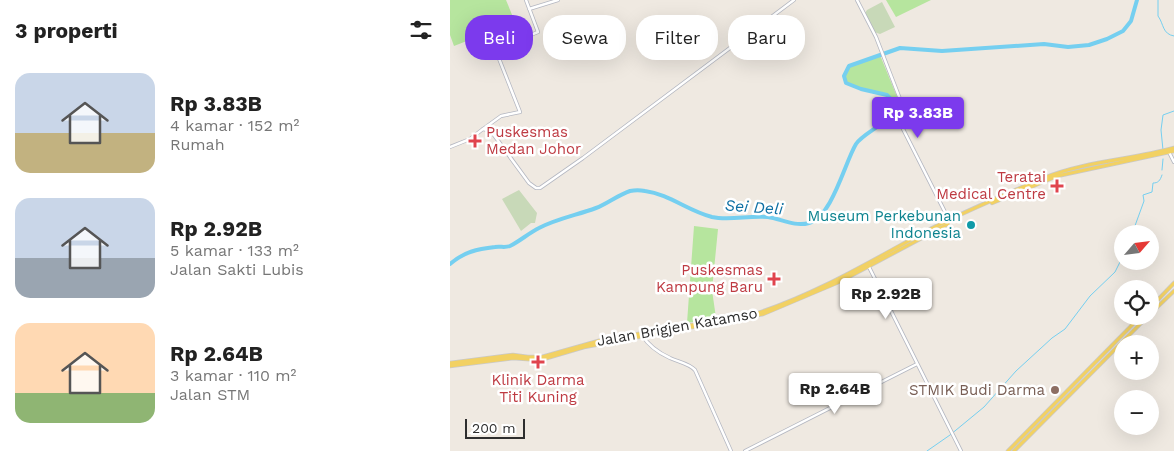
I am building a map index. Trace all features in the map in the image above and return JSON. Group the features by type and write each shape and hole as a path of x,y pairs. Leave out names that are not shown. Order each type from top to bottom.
{"main road":[{"name":"Jalan Brigjen Katamso","path":"450,364 513,355 540,357 642,334 763,314 841,281 949,221 1060,172 1174,150"},
{"name":"Jalan Brigjen Katamso","path":"868,265 1006,196"},
{"path":"1159,299 1174,283"},
{"path":"1159,305 1174,291"},
{"path":"1008,451 1132,325"},
{"path":"1014,451 1139,325"}],"street":[{"path":"450,147 470,139 503,115 520,112 496,51 538,32 526,0"},
{"path":"529,9 558,0"},
{"path":"490,123 491,131 529,183 536,188 540,188 794,0"},
{"path":"857,0 876,37 904,109 901,126 949,221"},
{"path":"483,129 491,131"},
{"path":"1167,152 1174,162"},
{"path":"868,265 961,451"},
{"path":"642,334 664,355 687,364 695,370 731,451"},
{"path":"745,451 917,364"}],"green space":[{"path":"450,0 506,0 512,15 465,15 465,42 454,46 450,35"},
{"path":"886,0 931,0 896,17"},
{"path":"882,2 895,27 880,34 874,32 865,13"},
{"path":"880,55 902,109 893,108 887,96 881,93 846,83 844,76 849,66"},
{"path":"519,190 537,213 535,223 531,223 521,231 502,199"},
{"path":"694,226 718,229 712,290 716,318 687,323"}],"waterway":[{"name":"Sei Deli","path":"450,264 460,257 477,250 510,246 546,225 596,208 634,190 662,195 712,217 768,217 793,223 809,223 817,219 831,200 856,144 861,138 884,122 890,116 893,109 893,103 887,95 861,89 846,83 844,76 849,66 900,48 942,51 1044,44 1068,47 1089,45 1123,31 1131,21 1137,0"},
{"path":"1158,0 1158,16 1165,31 1174,36"},
{"path":"1163,150 1161,130 1163,115 1174,111"},
{"path":"1162,170 1163,159"},
{"path":"1135,225 1144,201 1143,195 1152,192 1153,183 1159,181 1162,175"},
{"path":"927,451 984,407 1016,371 1052,338 1065,329 1090,296 1116,270"}],"place":[{"name":"Puskesmas Medan Johor","path":"475,141"},
{"name":"Teratai Medical Centre","path":"1057,186"},
{"name":"Museum Perkebunan Indonesia","path":"971,225"},
{"name":"Puskesmas Kampung Baru","path":"774,279"},
{"name":"Klinik Darma Titi Kuning","path":"538,362"},
{"name":"STMIK Budi Darma","path":"1055,390"}]}
